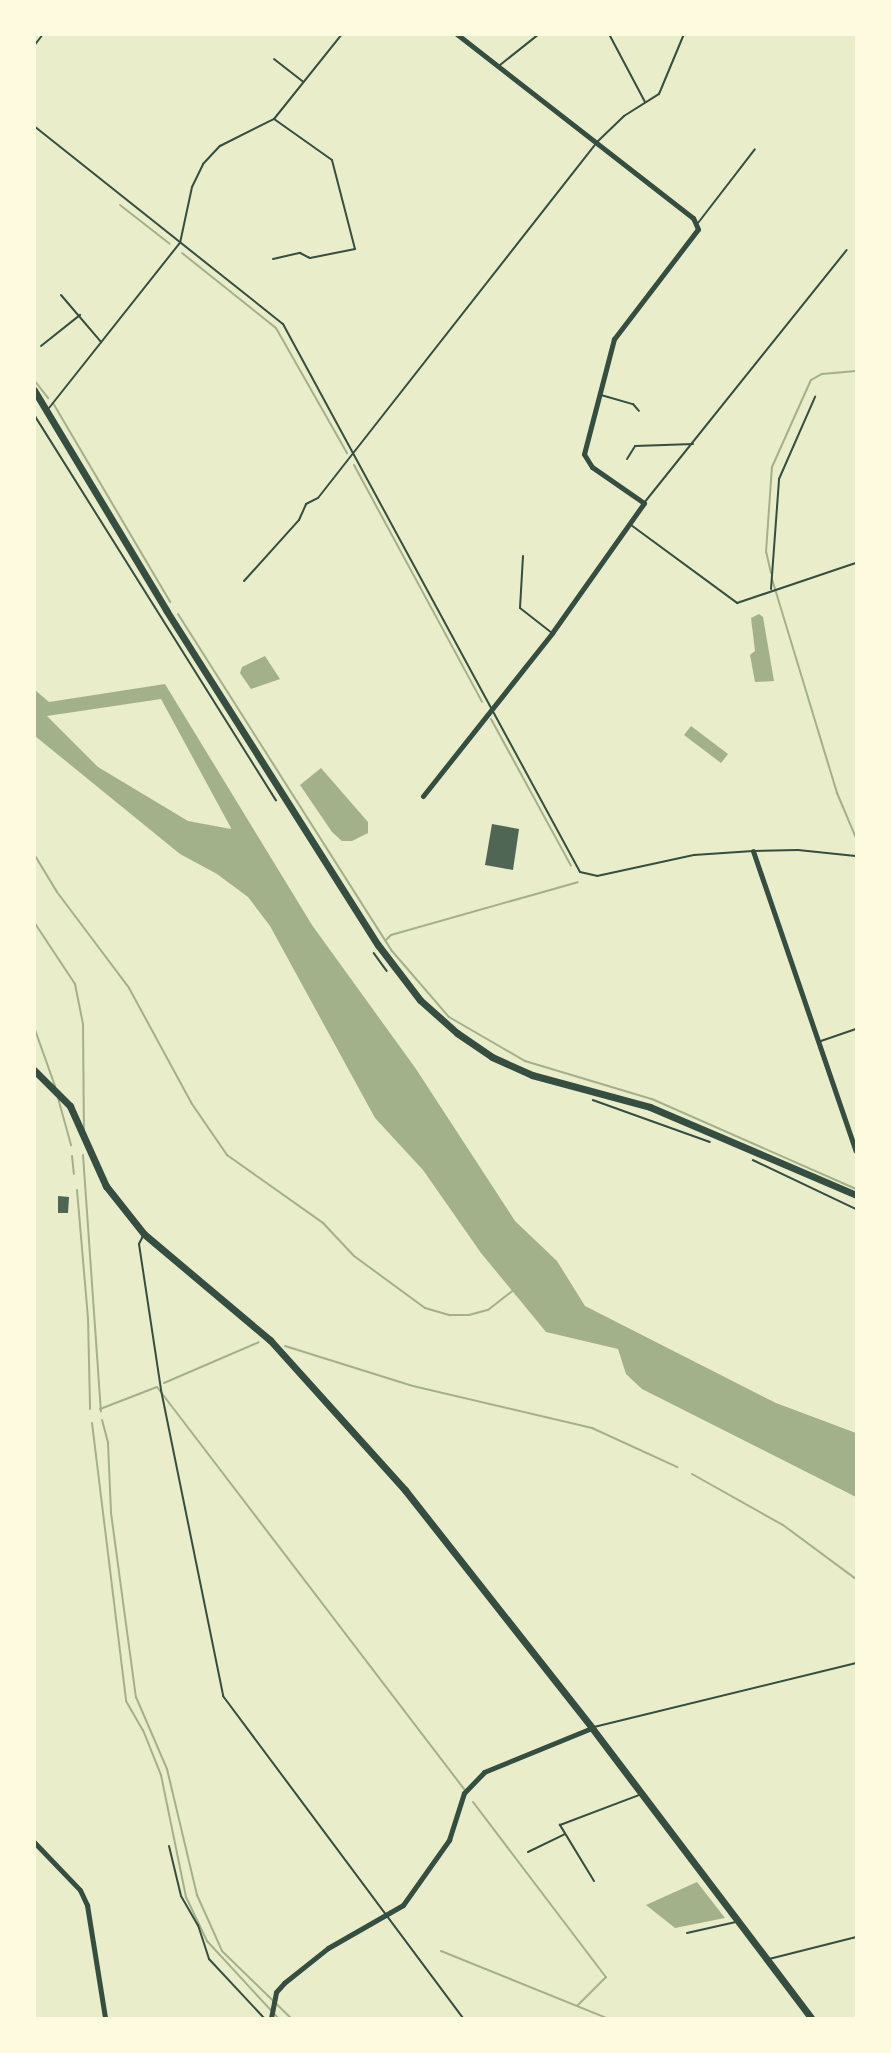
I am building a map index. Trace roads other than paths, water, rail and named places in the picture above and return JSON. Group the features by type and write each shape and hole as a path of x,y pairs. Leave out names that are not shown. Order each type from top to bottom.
{"street":[{"path":"423,796 552,633 631,525 644,503 585,460 614,339 698,229 698,223 457,34"},
{"path":"34,390 48,408 166,609 378,945 420,1000 457,1033 492,1057 532,1075 650,1107 856,1195"},
{"path":"753,851 856,1151"},
{"path":"34,1070 70,1106 106,1186 144,1234 270,1340 371,1451 592,1728 811,2019"},
{"path":"271,2017 276,1992 328,1948 387,1917 403,1905 436,1863 449,1840 464,1793 484,1772 592,1728"},
{"path":"34,1842 80,1890 87,1905 105,2019"}],"lane":[{"path":"34,46 43,34"},
{"path":"48,408 180,243 192,187 203,164 220,146 274,119 342,34"},
{"path":"498,67 539,34"},
{"path":"609,34 645,102"},
{"path":"244,581 299,520 306,504 318,498 596,143 624,116 659,94 684,34"},
{"path":"274,59 303,82"},
{"path":"273,259 300,253 310,258 355,249 332,160 274,119"},
{"path":"34,126 283,324 351,454 493,708 580,872 585,875 694,855 753,851 798,850 856,856"},
{"path":"698,223 755,149"},
{"path":"644,503 847,250"},
{"path":"61,295 101,342"},
{"path":"41,346 80,315"},
{"path":"600,394 633,404 639,411"},
{"path":"771,589 779,479 815,397"},
{"path":"627,459 635,446 693,444"},
{"path":"631,525 729,601 745,602 771,589 856,563"},
{"path":"523,556 520,608 552,633"},
{"path":"818,1042 856,1029"},
{"path":"144,1234 139,1244 161,1390 223,1696 463,2019"},
{"path":"592,1728 856,1664"},
{"path":"594,1881 560,1825 642,1794"},
{"path":"528,1852 565,1833"},
{"path":"169,1846 181,1896 198,1925 209,1959 264,2019"},
{"path":"687,1933 739,1922"},
{"path":"767,1959 856,1937"}],"waterway":[{"path":"120,205 170,244"},
{"path":"182,253 276,328 347,453"},
{"path":"771,573 766,552 772,467 811,380 822,374 856,371"},
{"path":"34,380 48,398"},
{"path":"53,403 170,602"},
{"path":"354,465 482,702"},
{"path":"772,579 837,793 856,838"},
{"path":"178,614 392,951 449,1017 525,1061 652,1099 856,1189"},
{"path":"491,719 571,866"},
{"path":"34,854 57,892 129,988 192,1104 227,1155 323,1223 354,1256 425,1308 450,1315 469,1315 488,1310 515,1289"},
{"path":"386,940 391,935 578,882"},
{"path":"34,922 75,984 83,1024 84,1131"},
{"path":"34,1027 55,1086"},
{"path":"58,1098 71,1145"},
{"path":"83,1155 101,1411"},
{"path":"72,1156 74,1174"},
{"path":"77,1190 88,1318 90,1409"},
{"path":"164,1383 259,1342"},
{"path":"285,1346 413,1386 592,1428 677,1467"},
{"path":"100,1409 157,1387 464,1789"},
{"path":"102,1420 108,1443 111,1513 136,1697 167,1769 197,1895 222,1951 291,2018"},
{"path":"92,1423 126,1701 143,1730 161,1775 186,1897 207,1941 278,2018"},
{"path":"692,1474 783,1525 856,1579"},
{"path":"473,1802 606,1977 577,2006"},
{"path":"441,1951 607,2018"}]}
